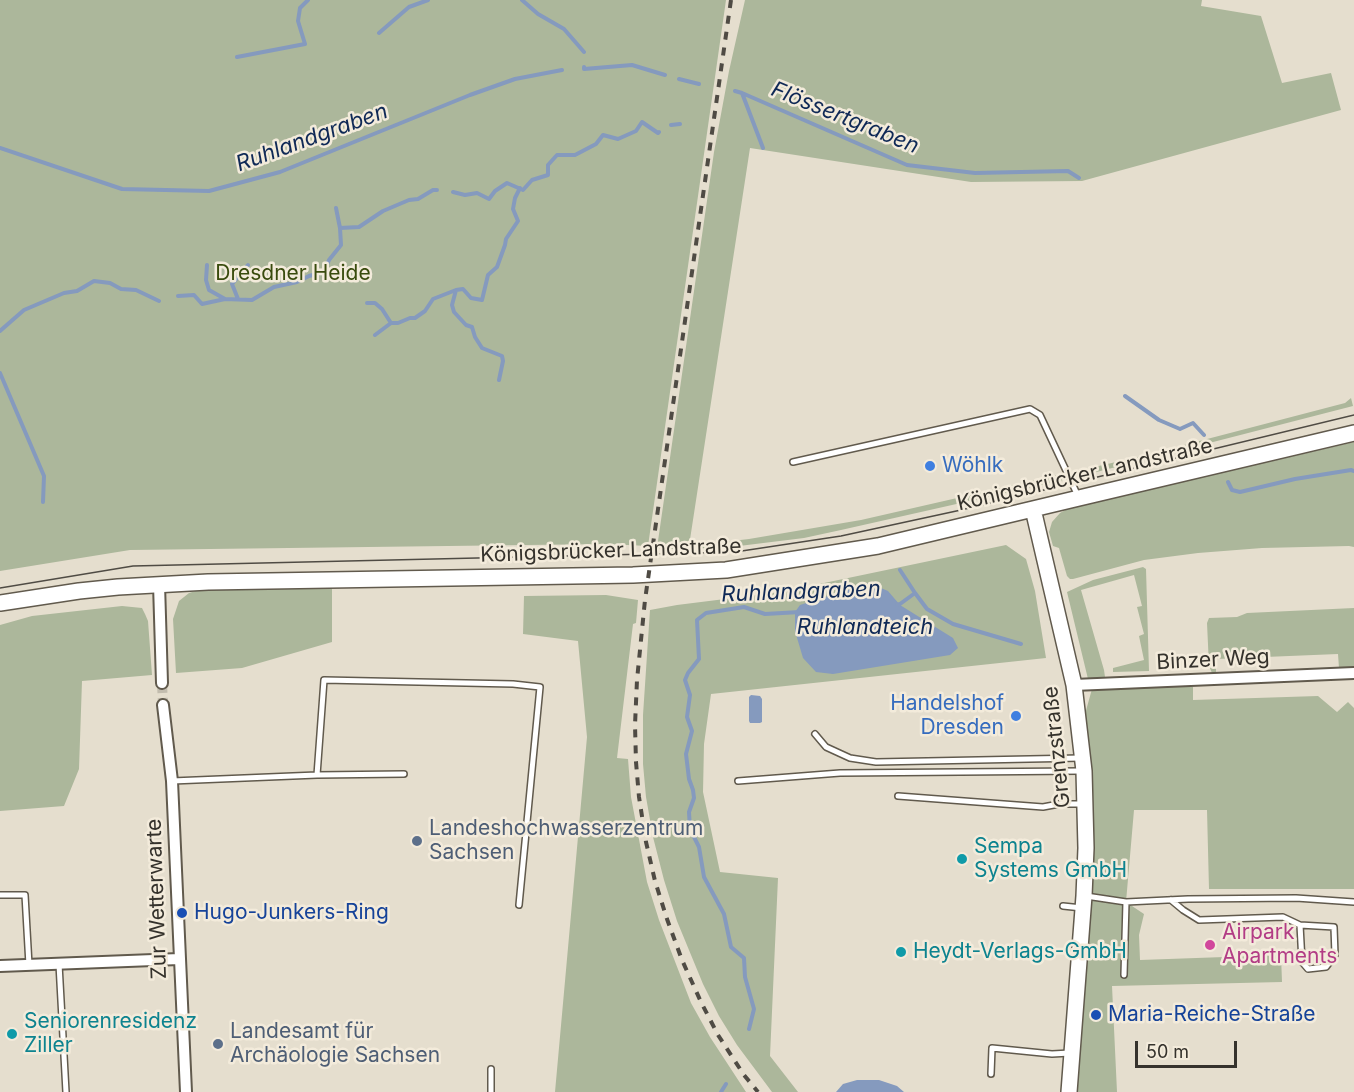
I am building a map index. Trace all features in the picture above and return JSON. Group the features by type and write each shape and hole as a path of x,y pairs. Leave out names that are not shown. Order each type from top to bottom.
{"main road":[{"name":"Königsbrücker Landstraße","path":"0,603 79,591 159,584 422,577 633,575 726,570 878,546 1354,433"},
{"name":"Grenzstraße","path":"1033,509 1074,686 1083,764 1086,848 1069,1092"}],"street":[{"path":"159,584 162,683"},
{"name":"Binzer Weg","path":"1074,686 1354,673"},
{"name":"Zur Wetterwarte","path":"163,705 172,781 186,1092"},
{"path":"0,966 179,959"}],"lane":[{"path":"793,462 1030,409 1040,415 1079,498"},
{"path":"317,775 324,680 513,684 540,687 519,905"},
{"path":"815,734 826,747 850,758 876,762 1083,764"},
{"path":"738,781 840,773 1083,764"},
{"path":"172,781 404,774"},
{"path":"898,796 1043,807 1059,804 1085,804"},
{"path":"0,895 25,895 29,965"},
{"path":"1063,906 1083,902 1188,899 1296,898 1354,902"},
{"path":"1171,900 1199,920 1283,917 1300,926 1334,927 1335,955 1326,967 1308,969 1302,962 1300,926"},
{"path":"1124,975 1126,902"},
{"path":"59,964 66,1092"},
{"path":"991,1074 992,1048 1052,1054 1071,1053"},
{"path":"491,1069 491,1092"}],"green space":[{"name":"Dresdner Heide","path":"0,0 726,0 648,546 606,544 130,550 0,571"},
{"path":"745,0 1202,0 1201,6 1261,16 1282,83 1331,73 1341,110 1082,181 971,182 750,148 689,546 749,539 861,520 1062,474 1063,480 804,538 731,547 662,549 657,548 714,152"},
{"path":"1351,398 1353,406 1081,476 1077,471 1345,403"},
{"path":"1354,442 1354,547 1262,548 1198,553 1144,560 1070,579 1067,576 1059,548 1053,546 1049,532 1052,522 1060,513 1069,508"},
{"path":"1006,545 1026,559 1035,591 1046,658 711,694 704,744 703,792 720,872 778,878 770,1056 798,1092 772,1092 737,1045 703,984 677,921 653,837 643,764 643,715 650,610 781,592"},
{"path":"1143,567 1146,569 1149,671 1113,672 1113,668 1144,660 1139,636 1144,634 1137,607 1142,606 1134,575 1081,590 1105,677 1088,679 1067,592 1093,580"},
{"path":"332,586 332,642 242,668 176,673 173,619 179,601 189,593 205,588"},
{"path":"606,595 638,600 617,758 628,759 631,797 647,882 691,1003 746,1092 555,1092 587,737 578,641 523,634 524,596"},
{"path":"122,606 142,608 145,614 148,621 152,675 82,681 79,769 64,806 0,811 0,625 32,616"},
{"path":"1354,608 1354,667 1339,668 1338,654 1216,659 1216,674 1212,673 1209,666 1207,623 1209,618 1237,617 1247,613"},
{"path":"1193,687 1193,700 1318,696 1337,712 1348,702 1354,708 1354,889 1209,889 1207,810 1134,810 1126,902 1144,914 1139,935 1140,960 1281,955 1282,982 1112,986 1117,1092 1069,1092 1084,896 1080,732 1092,689"}],"water":[{"name":"Ruhlandteich","path":"869,583 888,591 900,605 953,638 958,648 950,655 833,674 816,672 803,658 795,631 795,612 800,605"},
{"path":"751,695 760,696 762,699 762,722 760,723 749,721 749,697"},
{"path":"857,1080 879,1080 897,1086 904,1092 836,1092 843,1084"}],"waterway":[{"path":"237,57 305,44 298,21 300,8 308,0"},
{"path":"379,33 409,7 428,0"},
{"path":"522,0 538,14 564,29 584,52"},
{"name":"Ruhlandgraben","path":"584,67 584,69 632,65 665,75"},
{"name":"Ruhlandgraben","path":"0,148 122,189 209,191 280,172 515,79 562,70"},
{"name":"Ruhlandgraben","path":"679,79 699,84"},
{"name":"Ruhlandgraben","path":"735,91 742,93 763,148"},
{"name":"Flössertgraben","path":"742,93 907,165 975,173 1068,171 1079,178"},
{"path":"453,192 465,195 477,193 489,199 495,191 507,183 523,190 532,180 548,175 548,165 557,155 575,155 596,144 603,135 618,139 636,131 642,122 659,132"},
{"path":"671,125 680,124"},
{"path":"375,335 391,323 415,318 425,311 433,299 456,290 463,289 471,298 482,300 488,275 497,267 506,239 518,221 513,209 520,188"},
{"path":"178,296 194,295 202,304 225,299 252,300 274,287 297,282 324,272 329,260 341,245 340,228 359,227 383,211 437,190"},
{"path":"336,208 340,228"},
{"path":"207,265 206,280 209,290 225,299"},
{"path":"238,299 232,284 248,265"},
{"path":"0,331 24,310 64,293 77,291 94,281 110,283 121,289 136,290 159,301"},
{"path":"456,290 452,305 454,312 466,325 472,327 482,348 502,356 499,380"},
{"path":"367,303 375,303 391,323"},
{"path":"0,373 44,476 43,502"},
{"name":"Flössertgraben","path":"1125,396 1159,420 1180,429 1193,423 1204,435"},
{"name":"Flössertgraben","path":"1228,482 1232,490 1240,492 1295,479 1354,471"},
{"name":"Ruhlandgraben","path":"897,605 915,593 900,570"},
{"path":"915,593 927,609 953,624 1021,644"},
{"name":"Ruhlandgraben","path":"749,1029 754,1009 745,977 744,958 731,947 724,914 704,877 699,847 690,829 689,812 694,798 686,754 692,731 687,717 690,695 685,680 699,659 697,620 706,613 744,607 765,614 800,612"},
{"name":"Ruhlandgraben","path":"721,1092 726,1084"}],"tunnel":[{"path":"162,683 163,705"}],"tram line":[{"path":"0,588 133,566 735,552 841,536 961,510 1354,415"}],"railway":[{"path":"731,0 645,600 635,725 639,797 646,842 667,919 682,960 718,1035 758,1092"}],"place":[{"name":"Wöhlk","path":"930,466"},
{"name":"Handelshof Dresden","path":"1016,716"},
{"name":"Landeshochwasserzentrum Sachsen","path":"417,841"},
{"name":"Sempa Systems GmbH","path":"962,859"},
{"name":"Hugo-Junkers-Ring","path":"182,913"},
{"name":"Airpark Apartments","path":"1210,945"},
{"name":"Heydt-Verlags-GmbH","path":"901,952"},
{"name":"Maria-Reiche-Straße","path":"1096,1015"},
{"name":"Seniorenresidenz Ziller","path":"12,1034"},
{"name":"Landesamt für Archäologie Sachsen","path":"218,1044"}]}
